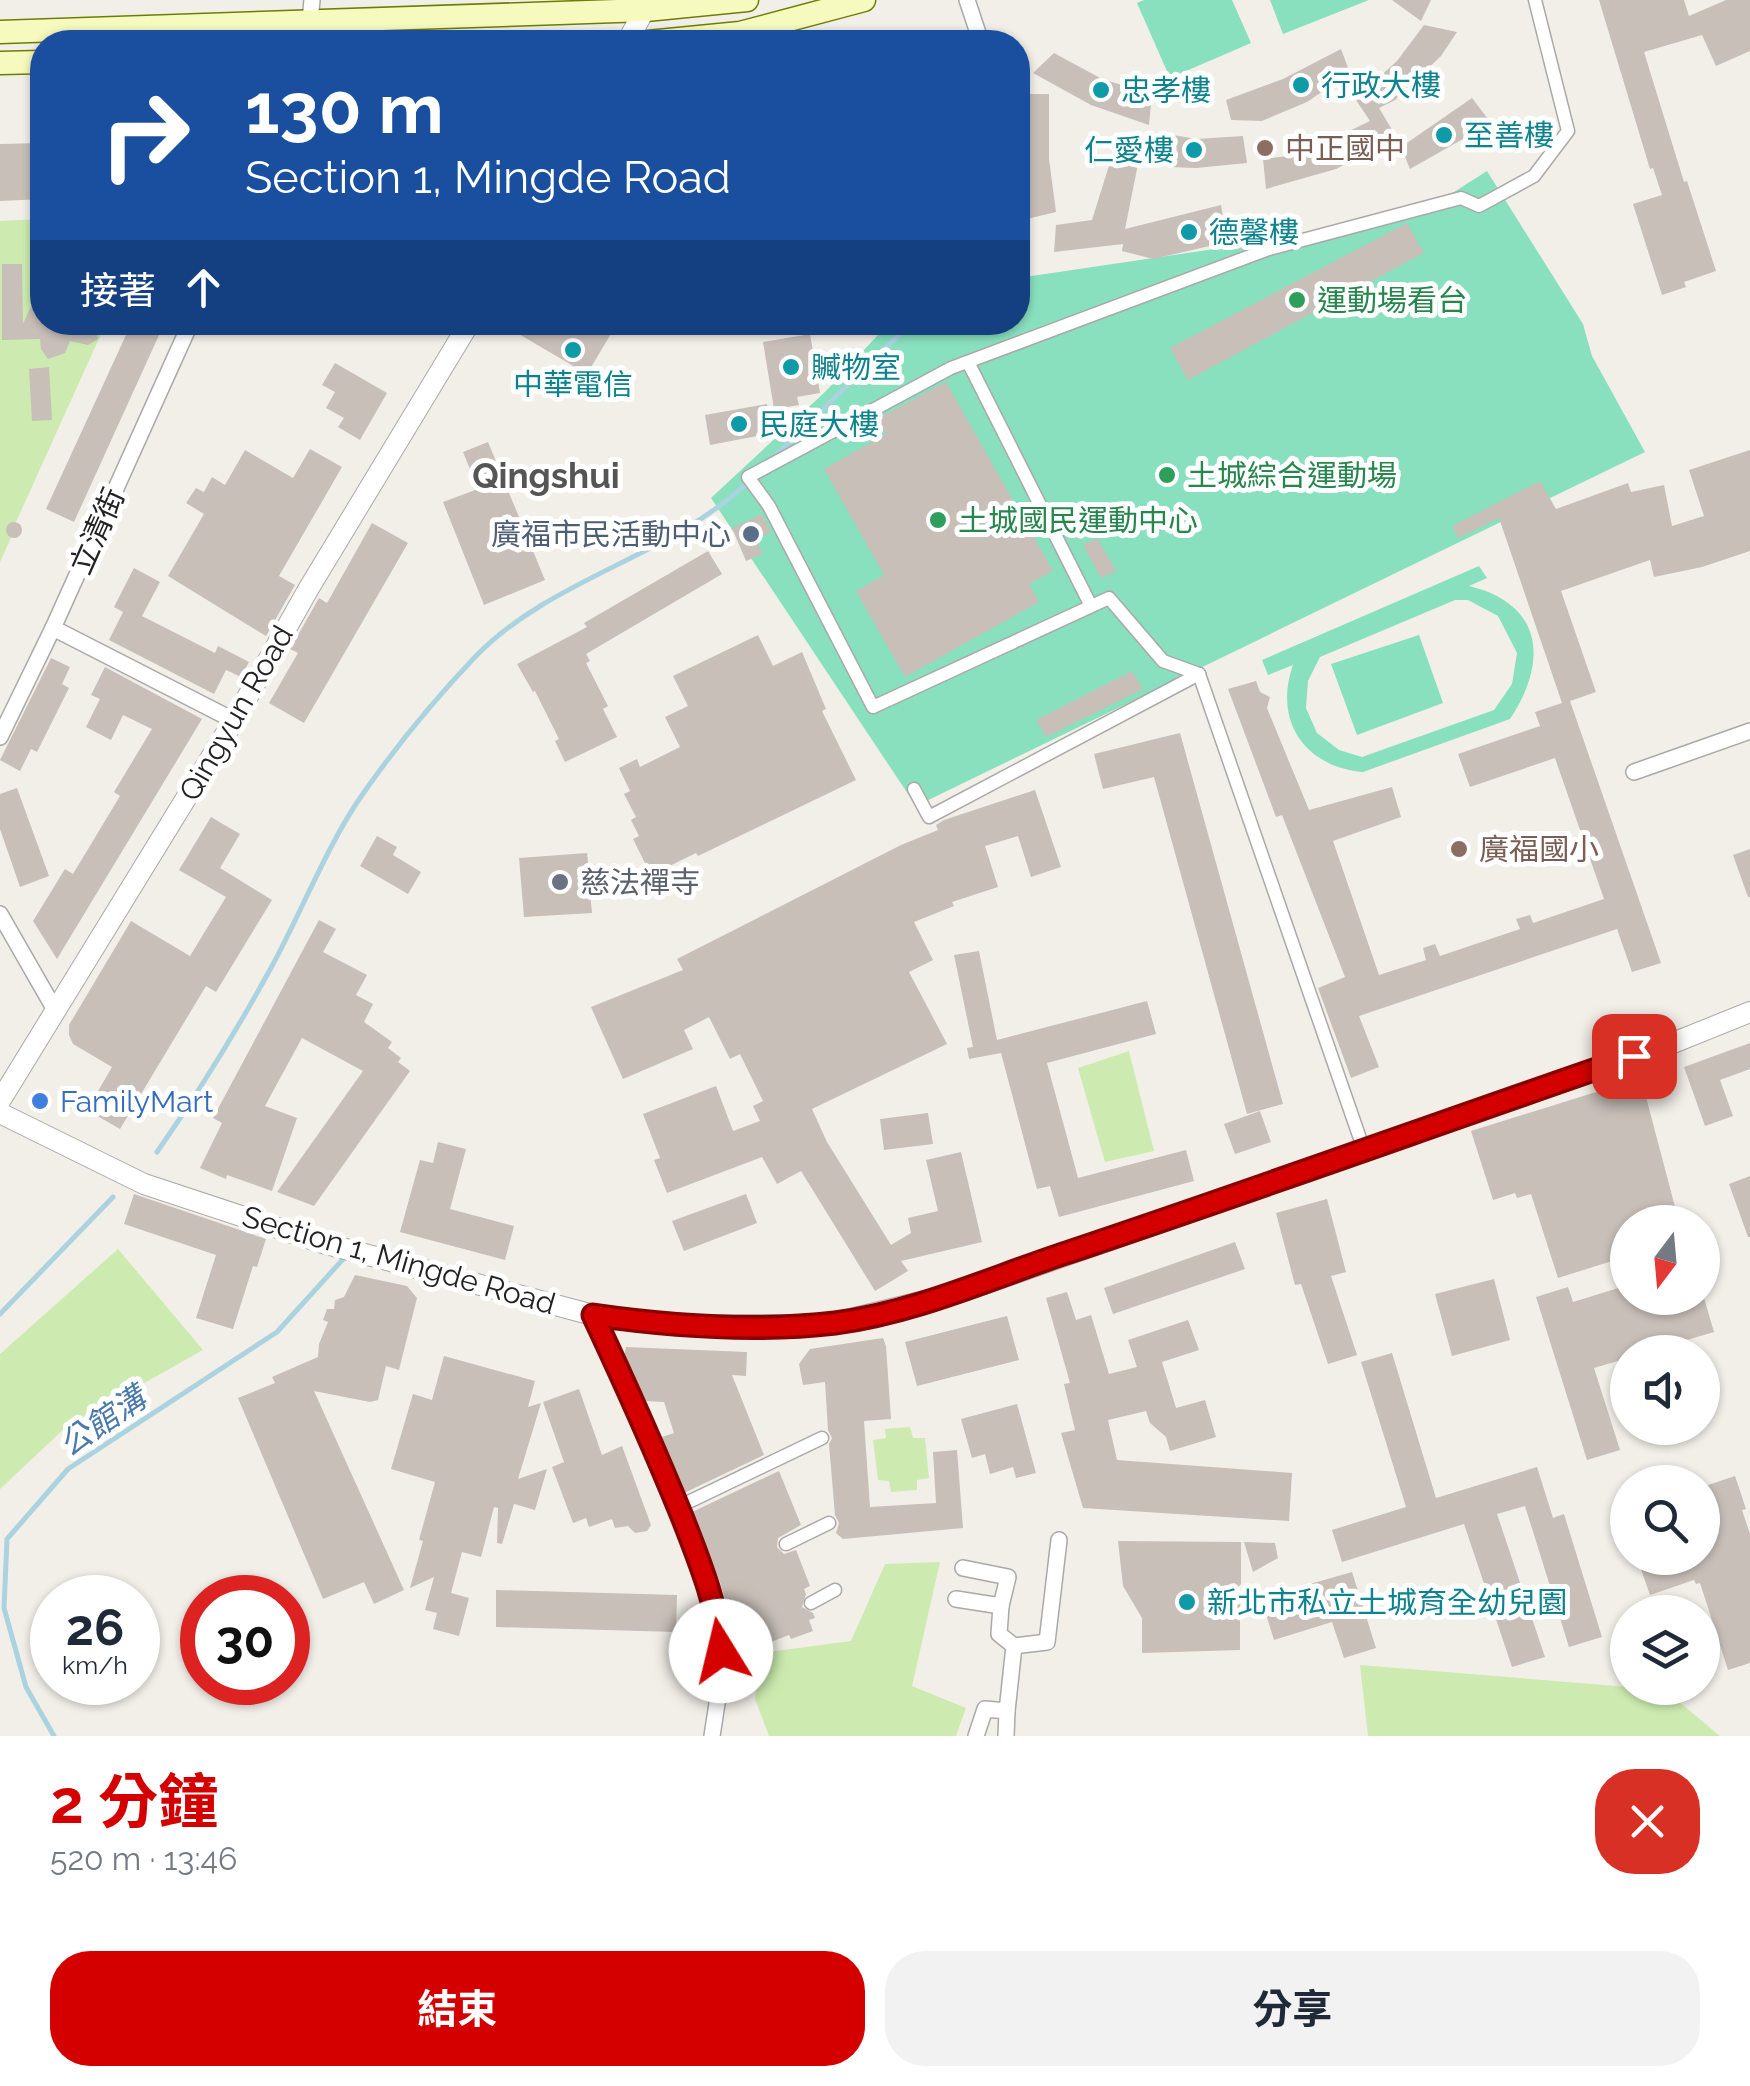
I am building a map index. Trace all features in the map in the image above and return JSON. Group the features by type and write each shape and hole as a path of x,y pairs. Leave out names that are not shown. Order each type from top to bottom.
{"main road":[{"path":"57,30 748,0"},
{"path":"751,30 864,0"},
{"path":"0,32 30,31"},
{"path":"0,63 30,62"}],"street":[{"path":"967,0 977,30"},
{"path":"1200,674 1163,661 1109,598 873,707 768,506 748,477 968,362 1269,248 1462,198 1479,206 1534,176 1568,131 1535,0"},
{"path":"634,30 648,5"},
{"name":"立清街","path":"0,737 54,628 185,335"},
{"name":"Qingyun Road","path":"0,1102 462,335"},
{"path":"968,362 1091,606"},
{"path":"54,628 233,720"},
{"path":"914,789 928,816 1200,674"},
{"path":"1200,674 1364,1150"},
{"path":"1634,772 1750,731"},
{"path":"0,914 55,1010"},
{"name":"Section 1, Mingde Road","path":"0,1113 144,1184 323,1243 593,1315 674,1325 838,1322 958,1292 1750,1012"},
{"path":"593,1315 648,1433 708,1585 719,1627 722,1671 712,1736"},
{"path":"678,1507 822,1438"},
{"path":"786,1544 829,1523"},
{"path":"963,1568 1008,1577 999,1634 1014,1646 1047,1642 1059,1540"},
{"path":"811,1603 835,1590"},
{"path":"956,1599 1001,1606"},
{"path":"1006,1736 1014,1646"},
{"path":"976,1736 985,1709 1006,1710"}],"green space":[{"path":"1232,0 1251,43 1170,78 1137,3"},
{"path":"1270,0 1369,0 1283,34"},
{"name":"土城綜合運動場","path":"1487,171 1583,324 1592,356 1645,452 916,806 711,498 826,391 878,335 1030,335 1030,276 1282,239 1440,201"},
{"path":"30,220 30,335 101,335 16,522 6,527 11,538 0,562 0,221"},
{"path":"1479,566 1487,578 1469,586 1512,606 1525,621 1534,657 1522,698 1510,719 1363,772 1325,761 1310,751 1291,722 1287,705 1293,665 1268,675 1262,660","holes":["1455,600 1468,600 1498,616 1517,653 1512,684 1494,710 1362,757 1339,750 1317,733 1306,708 1308,681 1320,657"]},
{"path":"1419,635 1443,703 1357,735 1331,664"},
{"path":"1129,1051 1154,1151 1105,1162 1078,1068"},
{"path":"118,1249 203,1350 66,1427 0,1489 0,1354"},
{"path":"910,1427 913,1438 925,1438 929,1478 917,1480 917,1490 891,1492 889,1481 878,1480 873,1440 886,1438 885,1429"},
{"path":"940,1562 912,1686 966,1708 956,1736 769,1736 755,1699 760,1653 851,1641 885,1564"},
{"path":"1360,1665 1610,1685 1610,1705 1683,1705 1720,1736 1368,1736"}],"building":[{"path":"1392,0 1431,0 1421,21"},
{"path":"1599,0 1684,0 1689,16 1726,0 1750,0 1750,51 1716,66 1702,35 1644,52 1716,271 1662,295 1633,204 1662,195 1653,168 1650,169"},
{"path":"1424,25 1457,32 1441,56 1395,100 1379,108 1397,138 1336,169 1266,189 1263,159 1295,155 1370,121 1350,91 1377,79 1397,61"},
{"name":"行政大樓","path":"1341,49 1350,73 1307,102 1262,121 1231,120 1226,100 1283,79"},
{"name":"忠孝樓","path":"1054,53 1102,79 1152,94 1149,125 1091,105 1033,73"},
{"path":"1030,94 1049,94 1049,159 1056,212 1030,218"},
{"name":"至善樓","path":"1472,98 1491,123 1410,169 1401,147"},
{"name":"仁愛樓","path":"1149,131 1197,139 1243,136 1247,163 1196,168 1141,160"},
{"path":"30,143 30,200 0,201 0,144"},
{"path":"1112,156 1138,164 1125,229 1221,205 1227,242 1153,259 1122,251 1123,244 1054,252 1056,225 1092,220"},
{"name":"運動場看台","path":"1407,223 1424,253 1188,380 1170,348"},
{"path":"2,264 22,264 23,324 30,308 30,335 97,335 98,339 88,345 70,341 65,353 48,359 40,339 2,340"},
{"path":"126,335 159,335 74,522 46,509"},
{"path":"520,335 610,335 587,374"},
{"name":"贓物室","path":"810,335 820,393 797,397 799,405 774,409 763,342"},
{"path":"335,363 387,393 360,440 338,427 344,418 326,408 335,392 322,385"},
{"path":"49,367 52,420 32,421 29,369"},
{"name":"土城國民運動中心","path":"946,382 1053,571 1029,584 1039,602 905,677 856,591 884,575 824,469 886,434 877,419"},
{"name":"民庭大樓","path":"767,404 773,433 710,445 705,415"},
{"path":"488,442 545,580 484,605 443,502 478,489 463,452"},
{"path":"310,449 342,467 279,576 295,585 266,636 168,576 204,514 186,503 196,488 204,492 212,477 225,485 245,450 293,478"},
{"path":"1750,450 1750,551 1654,577 1650,560 1561,591 1596,692 1570,701 1661,963 1632,972 1617,929 1359,1016 1379,1067 1351,1078 1318,988 1345,977 1282,815 1276,817 1228,689 1256,681 1260,692 1270,697 1267,708 1309,810 1392,787 1401,817 1333,841 1379,975 1426,960 1423,948 1435,944 1440,956 1520,929 1516,919 1530,915 1533,923 1604,899 1555,758 1470,787 1458,754 1540,726 1535,712 1562,703 1499,518 1458,538 1452,526 1540,481 1556,509 1628,483 1631,492 1664,485 1672,526 1704,516 1689,470"},
{"name":"廣福市民活動中心","path":"762,514 771,532 756,540 763,554 746,561 732,528"},
{"path":"14,522 22,530 14,538 6,530"},
{"path":"372,523 408,543 304,723 269,703 298,653 290,649 319,598 327,603"},
{"path":"1097,538 1116,571 1101,578 1083,545"},
{"path":"708,551 722,574 586,654 590,661 586,663 608,706 603,709 617,737 565,762 555,741 559,739 517,664 587,627 584,623"},
{"path":"134,568 160,582 142,616 215,653 218,646 249,662 241,677 226,670 214,694 109,640 123,612 114,607"},
{"path":"758,635 773,666 802,652 826,709 822,711 856,780 651,875 633,839 639,836 631,820 636,817 624,794 630,791 619,768 637,759 640,767 680,747 665,717 688,706 673,676"},
{"path":"51,658 70,667 62,684 69,688 37,752 31,749 20,771 0,760"},
{"path":"105,667 202,719 57,959 33,921 65,869 73,874 120,796 114,792 152,729 123,715 111,740 86,727 100,699 91,695"},
{"path":"1132,671 1143,689 1046,737 1036,720"},
{"path":"1180,733 1283,1104 1247,1114 1154,777 1103,789 1094,754"},
{"path":"17,788 49,876 20,887 0,829 0,794"},
{"path":"1035,790 1061,867 1031,877 1018,836 985,846 998,887 952,902 954,906 914,922 933,960 909,972 947,1044 812,1109 827,1142 891,1245 911,1233 908,1218 938,1211 926,1160 961,1152 982,1242 901,1261 908,1271 875,1291 801,1171 777,1184 762,1157 667,1193 654,1160 660,1158 643,1114 716,1086 733,1131 760,1121 753,1106 763,1101 740,1054 730,1059 709,1017 684,1030 693,1049 623,1079 591,1007 683,970 677,959 938,830 936,825 944,820"},
{"path":"211,817 240,834 220,868 272,900 216,992 206,986 120,1129 87,1110 112,1067 73,1044 69,1025 131,921 190,956 226,897 179,870"},
{"path":"377,836 397,847 393,855 421,872 408,894 360,866"},
{"path":"1750,849 1750,897 1748,897 1733,855"},
{"name":"慈法禪寺","path":"587,853 589,872 598,871 600,892 590,892 592,913 524,917 519,858"},
{"path":"319,920 336,929 323,952 367,975 356,995 373,1004 364,1022 392,1042 388,1048 410,1071 314,1206 277,1192 363,1071 302,1038 265,1106 297,1118 272,1191 200,1168 222,1123 213,1118"},
{"path":"979,951 997,1040 1147,1001 1156,1034 1047,1063 1078,1178 1186,1150 1194,1181 1059,1217 1050,1186 1037,1189 1001,1053 969,1059 967,1048 973,1047 954,955"},
{"path":"1750,1043 1750,1069 1720,1080 1733,1116 1705,1126 1684,1067"},
{"path":"1641,1078 1675,1205 1610,1205 1610,1262 1558,1278 1531,1194 1517,1198 1515,1193 1493,1200 1471,1131"},
{"path":"1260,1111 1271,1142 1235,1154 1224,1124"},
{"path":"928,1113 933,1144 884,1150 880,1119"},
{"path":"438,1142 466,1149 450,1209 514,1226 505,1260 400,1232 420,1160 433,1163"},
{"path":"1750,1176 1750,1237 1748,1237 1729,1184"},
{"path":"134,1194 266,1239 233,1329 196,1318 216,1255 124,1224"},
{"path":"746,1194 757,1223 684,1251 672,1221"},
{"path":"1327,1199 1346,1272 1331,1276 1357,1355 1328,1364 1301,1284 1295,1285 1276,1213"},
{"path":"1235,1242 1245,1269 1113,1314 1104,1288"},
{"path":"355,1275 407,1286 417,1298 399,1370 386,1366 378,1400 370,1402 314,1391 404,1590 374,1604 364,1582 323,1599 238,1398 275,1383 272,1377 318,1357 328,1322 323,1320 327,1309 334,1309 335,1300 344,1297"},
{"path":"1494,1279 1510,1340 1452,1356 1435,1294"},
{"path":"1568,1287 1573,1302 1610,1291 1610,1315 1709,1315 1714,1332 1610,1335 1610,1363 1594,1368 1610,1418 1610,1445 1618,1445 1620,1450 1587,1460 1536,1297"},
{"path":"1067,1292 1076,1320 1091,1315 1109,1374 1137,1367 1128,1340 1188,1320 1199,1350 1162,1362 1176,1408 1205,1400 1216,1437 1170,1451 1166,1437 1150,1423 1146,1411 1108,1420 1117,1460 1292,1473 1289,1521 1083,1508 1061,1433 1075,1430 1064,1384 1070,1383 1046,1298"},
{"path":"1007,1316 1019,1360 917,1386 905,1342"},
{"path":"883,1338 891,1419 864,1421 870,1507 936,1503 933,1452 957,1450 963,1528 843,1539 836,1533 839,1523 835,1515 825,1382 803,1385 799,1364 810,1349"},
{"path":"626,1347 747,1352 746,1376 732,1375 764,1455 684,1493 662,1437 674,1433 664,1402 646,1401 624,1356"},
{"path":"1392,1353 1436,1498 1537,1467 1553,1518 1564,1514 1602,1637 1569,1647 1525,1506 1497,1514 1545,1657 1512,1667 1464,1524 1342,1562 1332,1530 1406,1507 1361,1362"},
{"path":"444,1356 535,1381 528,1407 541,1403 518,1479 547,1469 535,1510 514,1504 502,1544 497,1543 498,1508 494,1507 481,1557 462,1552 451,1593 469,1598 459,1636 433,1629 437,1613 425,1610 434,1577 410,1588 435,1482 391,1469 413,1394 432,1400"},
{"path":"579,1389 602,1455 622,1446 651,1525 647,1531 635,1533 628,1526 615,1528 612,1519 589,1527 586,1518 573,1523 552,1467 564,1462 543,1402"},
{"path":"1017,1404 1036,1473 1016,1478 1013,1467 990,1474 985,1454 972,1458 961,1419"},
{"path":"779,1471 801,1525 778,1538 777,1547 784,1554 796,1550 810,1586 804,1589 802,1607 813,1613 815,1618 809,1620 813,1631 791,1639 789,1635 745,1652 740,1640 731,1644 720,1582 692,1512"},
{"path":"1735,1476 1750,1534 1750,1663 1728,1670 1720,1645 1720,1595 1704,1595 1700,1583 1694,1580 1650,1595 1643,1575 1720,1575 1720,1481"},
{"name":"新北市私立土城育全幼兒園","path":"1118,1541 1241,1542 1241,1584 1216,1611 1240,1604 1240,1650 1142,1653 1142,1618 1123,1586"},
{"path":"1244,1542 1275,1543 1278,1558 1253,1572"},
{"path":"1352,1572 1376,1648 1344,1658 1332,1622 1274,1640 1261,1598"},
{"path":"496,1590 677,1595 676,1632 496,1627"}],"waterway":[{"path":"774,457 899,335"},
{"path":"157,1152 259,990 348,817 445,690 505,630 574,587 683,530 748,482"},
{"path":"0,1314 113,1197"},
{"name":"公館溝","path":"54,1736 26,1687 4,1608 7,1539 68,1469 277,1332 345,1257"}],"place":[{"name":"行政大樓","path":"1301,85"},
{"name":"忠孝樓","path":"1101,90"},
{"name":"至善樓","path":"1444,135"},
{"name":"中正國中","path":"1265,148"},
{"name":"仁愛樓","path":"1194,150"},
{"name":"德馨樓","path":"1189,232"},
{"name":"運動場看台","path":"1297,300"},
{"name":"中華電信","path":"573,350"},
{"name":"贓物室","path":"791,367"},
{"name":"民庭大樓","path":"739,424"},
{"name":"土城綜合運動場","path":"1167,475"},
{"name":"土城國民運動中心","path":"938,520"},
{"name":"廣福市民活動中心","path":"751,534"},
{"name":"廣福國小","path":"1459,849"},
{"name":"慈法禪寺","path":"560,882"},
{"name":"FamilyMart","path":"40,1101"},
{"name":"新北市私立土城育全幼兒園","path":"1187,1602"}],"district":[{"name":"Qingshui","path":"546,475"}],"route":[{"path":"721,1651 708,1585 648,1433 593,1315 674,1325 812,1325 901,1308 1224,1201 1634,1056"}]}
